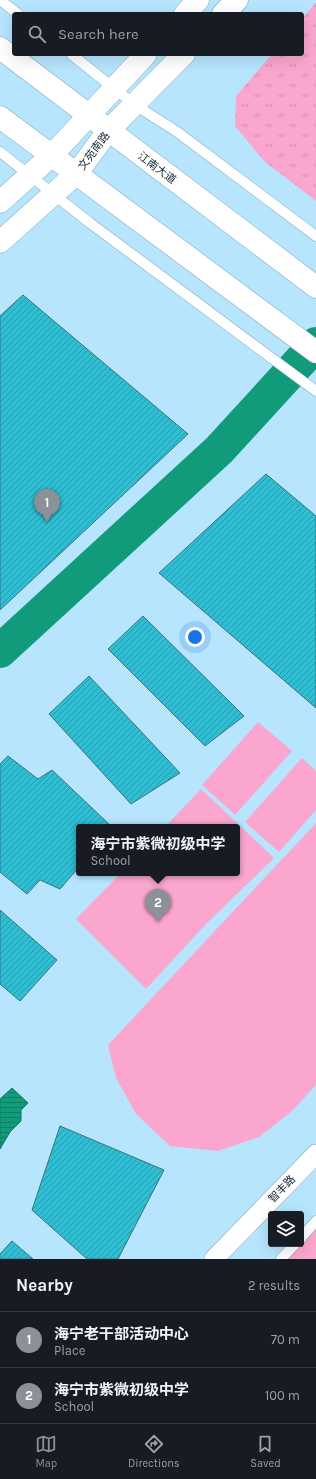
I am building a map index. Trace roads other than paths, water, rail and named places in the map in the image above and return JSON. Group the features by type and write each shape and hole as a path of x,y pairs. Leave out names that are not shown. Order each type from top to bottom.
{"main road":[{"path":"187,12 198,0"},
{"path":"225,12 237,0"},
{"name":"江南大道","path":"0,48 108,132 316,287"},
{"path":"0,202 52,155 144,56"},
{"name":"文苑南路","path":"0,242 77,174 108,132 182,56"},
{"path":"0,116 316,352"}],"street":[{"name":"智丰路","path":"214,1259 316,1154"}],"lane":[{"path":"0,0 15,12"},
{"path":"74,56 135,105 176,131 316,236"},
{"path":"0,152 96,228 316,391"},
{"path":"304,1235 316,1221"},
{"path":"281,1259 292,1247"}],"waterway":[{"path":"0,651 219,450 316,344"}],"place":[{"name":"海宁老干部活动中心","path":"47,522"},
{"name":"海宁市紫微初级中学","path":"158,922"}]}
